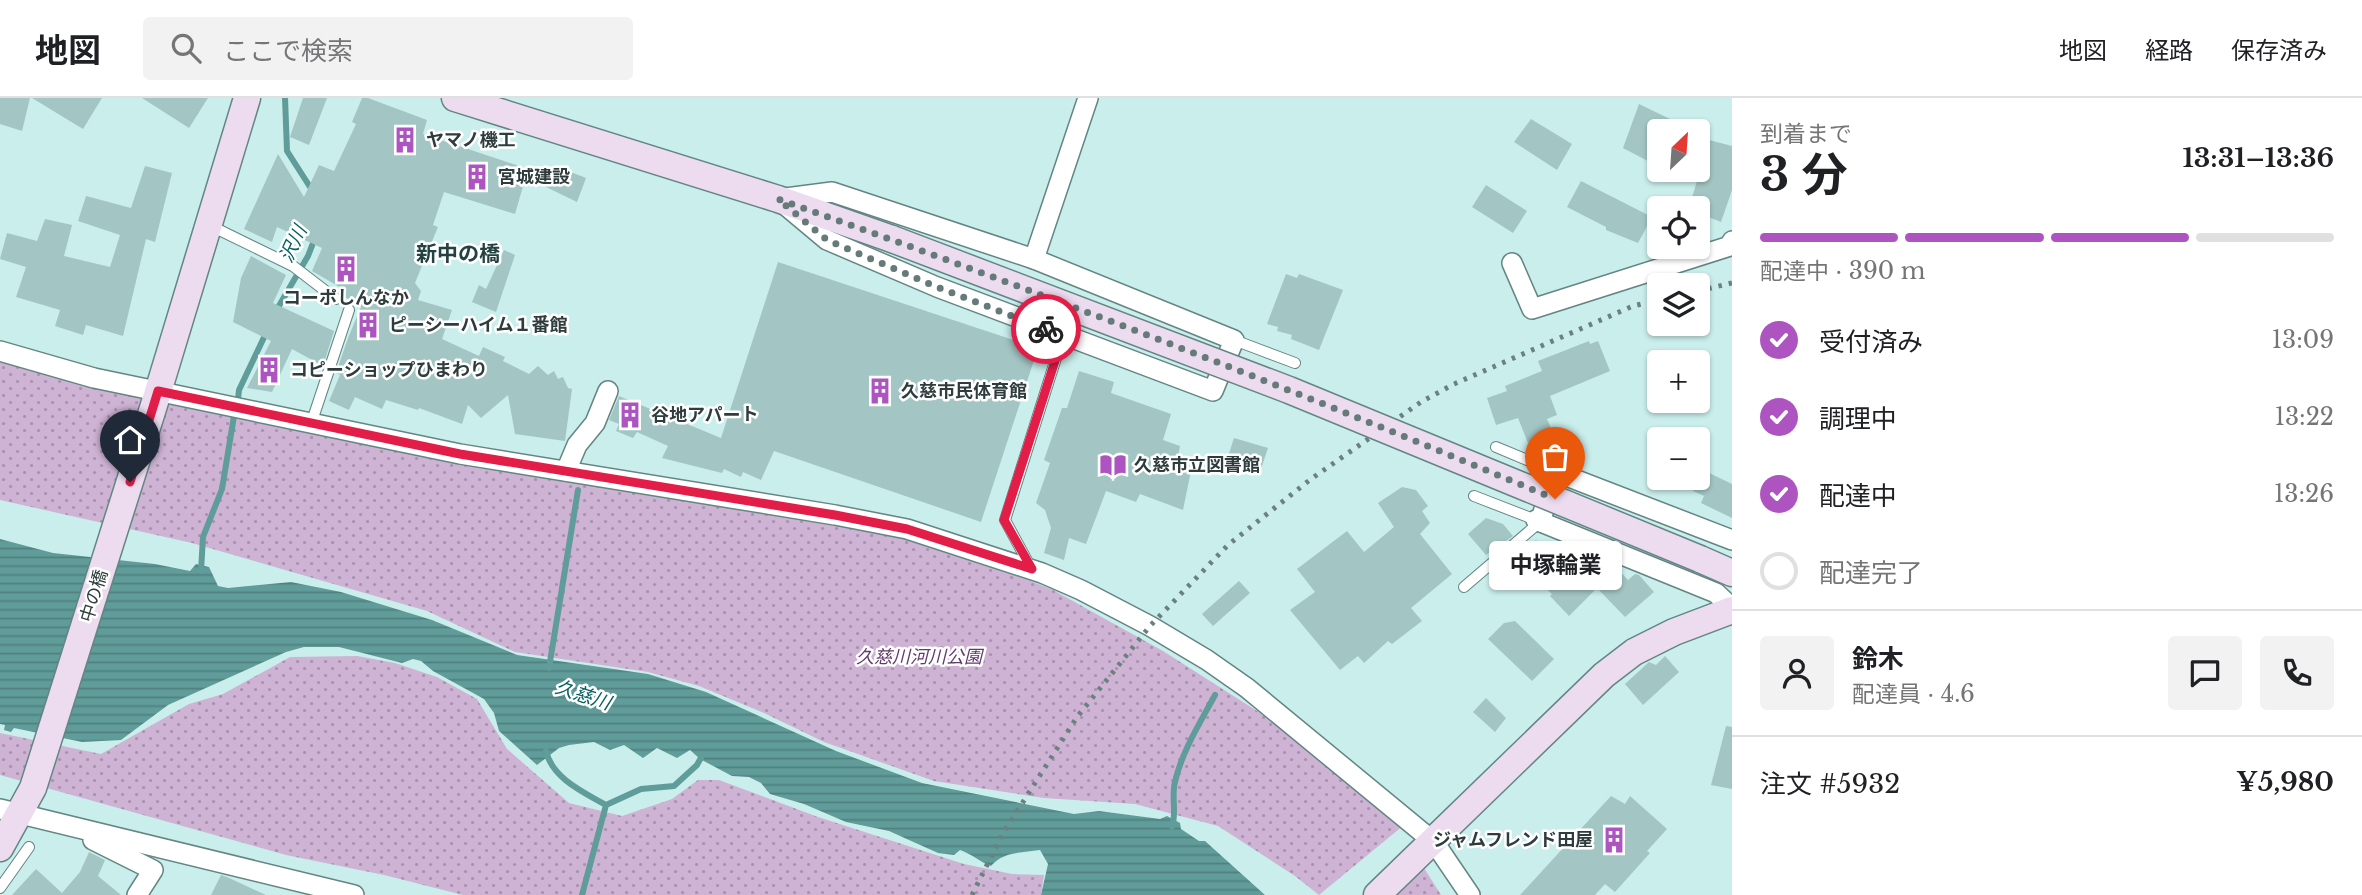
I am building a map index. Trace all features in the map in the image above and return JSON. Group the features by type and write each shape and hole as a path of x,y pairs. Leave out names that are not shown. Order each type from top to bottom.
{"street":[{"name":"中の橋","path":"0,848 10,812 33,788 247,98"},
{"path":"455,98 778,199 892,239 1289,390 1732,573"},
{"path":"1034,260 1088,98"},
{"path":"832,192 1034,260 1180,321 1234,340 1213,391 937,287 827,240 778,199 832,192"},
{"path":"1511,263 1532,309 1730,246 1732,241"},
{"path":"0,351 156,398 312,424 460,454 907,529 1032,569 1150,625 1247,688 1434,842 1470,895"},
{"path":"566,471 577,445 595,423 608,391"},
{"path":"1377,895 1604,674 1634,652 1674,632 1732,609 1716,593 1538,521 1556,472 1732,540"},
{"path":"10,812 354,895"},
{"path":"54,822 153,870 137,895"}],"lane":[{"path":"208,225 293,266 336,299"},
{"path":"312,424 349,310"},
{"path":"1032,569 1004,520 1063,336"},
{"path":"1234,340 1295,363"},
{"path":"1496,447 1556,472"},
{"path":"1464,587 1538,521 1474,496"},
{"path":"0,888 29,847"}],"green space":[{"name":"久慈川河川公園","path":"0,357 822,520 954,550 1053,590 1163,651 1268,718 1339,770 1404,825 1319,895 1295,876 1218,826 1135,804 1044,798 934,781 824,742 699,686 648,672 515,652 427,611 192,543 0,500"},
{"path":"357,656 395,663 437,677 477,699 507,749 569,803 622,816 672,799 698,780 719,780 818,817 964,864 1012,874 1044,875 1041,895 463,895 286,855 0,775 0,733 101,754 189,704 223,694 290,657"},
{"path":"1424,868 1441,895 1397,895"}],"water":[{"name":"久慈川","path":"0,539 53,553 155,564 190,571 196,564 209,567 218,586 228,588 291,582 341,592 432,620 517,655 648,674 706,692 836,751 922,783 1074,814 1099,811 1160,819 1167,816 1180,823 1181,829 1199,841 1205,841 1265,895 1041,895 1048,864 1040,850 1007,855 991,866 960,850 954,855 938,853 889,831 846,822 804,804 770,794 761,783 749,777 732,776 700,759 690,750 677,758 657,748 643,758 624,745 610,750 594,742 559,748 537,765 499,731 494,713 484,699 433,671 421,661 413,659 402,663 339,647 304,647 286,652 168,705 121,740 82,742 14,728 11,732 4,730 5,725 0,724"}],"building":[{"path":"0,98 30,98 22,131 0,124"},
{"path":"32,98 102,98 83,129"},
{"path":"142,98 208,98 189,128"},
{"path":"303,98 327,98 309,145 290,137"},
{"path":"362,98 427,120 423,134 528,169 515,214 444,192 433,225 438,227 415,283 421,291 418,300 452,310 442,339 479,356 483,347 505,357 503,361 529,374 538,366 548,375 554,371 558,379 563,377 568,388 572,389 565,441 515,434 508,395 481,418 468,405 462,424 419,408 418,410 386,400 382,409 355,397 349,410 329,401 340,375 336,373 361,307 341,294 343,289 312,271 322,248 277,227 272,242 244,229 278,154 304,197 319,165 334,171 356,124 352,122"},
{"path":"1639,104 1670,119 1647,119 1647,161 1623,148"},
{"path":"1531,119 1572,144 1557,170 1514,142"},
{"path":"1710,140 1732,146 1732,190 1721,222 1710,218 1710,196 1693,196 1697,182 1710,182"},
{"path":"553,165 586,178 577,202 544,186"},
{"path":"145,166 172,173 155,242 146,239 123,336 86,325 83,335 55,326 60,310 16,297 26,267 0,259 7,233 37,241 45,219 72,225 64,256 110,267 120,235 78,221 86,196 131,208"},
{"path":"1581,181 1647,214 1647,226 1638,243 1606,230 1606,227 1567,207"},
{"path":"1486,185 1527,211 1513,233 1472,207"},
{"path":"504,250 515,255 496,312 472,302 479,285 486,289"},
{"path":"251,256 286,275 273,303 334,331 323,366 292,349 272,392 247,388 271,341 233,322 241,278"},
{"name":"久慈市民体育館","path":"778,262 1038,348 981,522 774,451 761,480 743,472 741,477 724,469 722,473 662,458 668,446 637,432 633,438 616,431 619,424 609,420 619,396 721,438"},
{"path":"1286,274 1297,278 1299,274 1343,290 1319,350 1291,339 1292,335 1277,331 1278,327 1267,324"},
{"path":"1589,341 1590,344 1598,341 1610,371 1550,396 1557,415 1547,419 1553,433 1528,443 1518,418 1496,425 1487,398 1507,391 1505,386 1542,371 1538,361"},
{"name":"久慈市立図書館","path":"1079,371 1114,382 1111,393 1171,414 1163,440 1180,446 1176,467 1191,471 1183,510 1140,494 1136,502 1106,491 1086,544 1069,538 1064,560 1044,553 1051,528 1045,510 1036,503 1050,463 1044,460 1062,408 1067,408"},
{"path":"1234,438 1268,448 1259,475 1226,463"},
{"path":"1710,473 1732,484 1732,518 1701,503 1704,496 1693,491 1710,490"},
{"path":"1402,487 1416,490 1428,506 1422,511 1430,523 1420,534 1452,574 1411,608 1422,621 1392,644 1388,641 1364,663 1358,656 1340,670 1290,610 1315,592 1297,569 1347,531 1364,552 1394,527 1378,503"},
{"path":"1486,518 1503,524 1513,536 1486,555 1468,534"},
{"path":"1536,540 1574,573 1588,554 1615,566 1628,580 1635,574 1639,575 1654,592 1625,617 1597,588 1569,616 1550,596 1552,594 1510,557 1522,547 1526,551"},
{"path":"1239,581 1250,593 1213,626 1202,614"},
{"path":"1515,621 1554,659 1532,681 1488,639 1504,623"},
{"path":"1665,656 1679,672 1643,705 1625,684 1649,662 1656,665"},
{"path":"1486,698 1506,718 1495,732 1473,712"},
{"path":"1726,726 1732,727 1732,789 1711,785"},
{"name":"ジャムフレンド田屋","path":"1611,796 1625,804 1630,796 1667,829 1647,851 1650,853 1615,892 1605,884 1595,895 1520,895"},
{"path":"89,852 105,860 98,876 121,895 12,895 36,869 62,893 80,872"},
{"path":"221,875 227,877 266,895 211,895"}],"waterway":[{"name":"沢川","path":"285,98 287,151 312,190"},
{"name":"沢川","path":"276,311 308,256 315,238"},
{"name":"沢川","path":"238,399 239,390 267,331"},
{"name":"沢川","path":"201,571 203,537 222,489 234,416"},
{"path":"549,668 578,490"},
{"path":"1172,827 1174,788 1178,771 1192,737 1215,695"},
{"path":"546,751 549,761 562,777 606,805"},
{"path":"582,895 606,805 641,789 674,786 697,765 703,754"}],"railway":[{"path":"1710,288 1732,283"},
{"path":"972,895 1002,835 1077,717 1150,626 1228,545 1311,479 1421,402 1454,384 1633,306 1647,303"}],"way so far":[{"path":"1046,329 937,287 827,240 778,199 892,239 1289,390 1555,499"}],"place":[{"name":"ヤマノ機工","path":"405,140"},
{"name":"宮城建設","path":"477,177"},
{"name":"コーポしんなか","path":"346,269"},
{"name":"ピーシーハイム１番館","path":"368,325"},
{"name":"コピーショップひまわり","path":"269,370"},
{"name":"久慈市民体育館","path":"880,391"},
{"name":"谷地アパート","path":"630,415"},
{"name":"久慈市立図書館","path":"1113,465"},
{"name":"中塚輪業","path":"1555,499"},
{"name":"ジャムフレンド田屋","path":"1614,840"}],"district":[{"name":"新中の橋","path":"458,254"}],"route":[{"path":"130,482 158,391 460,454 907,529 1032,569 1004,520 1063,336 1046,329"}]}
